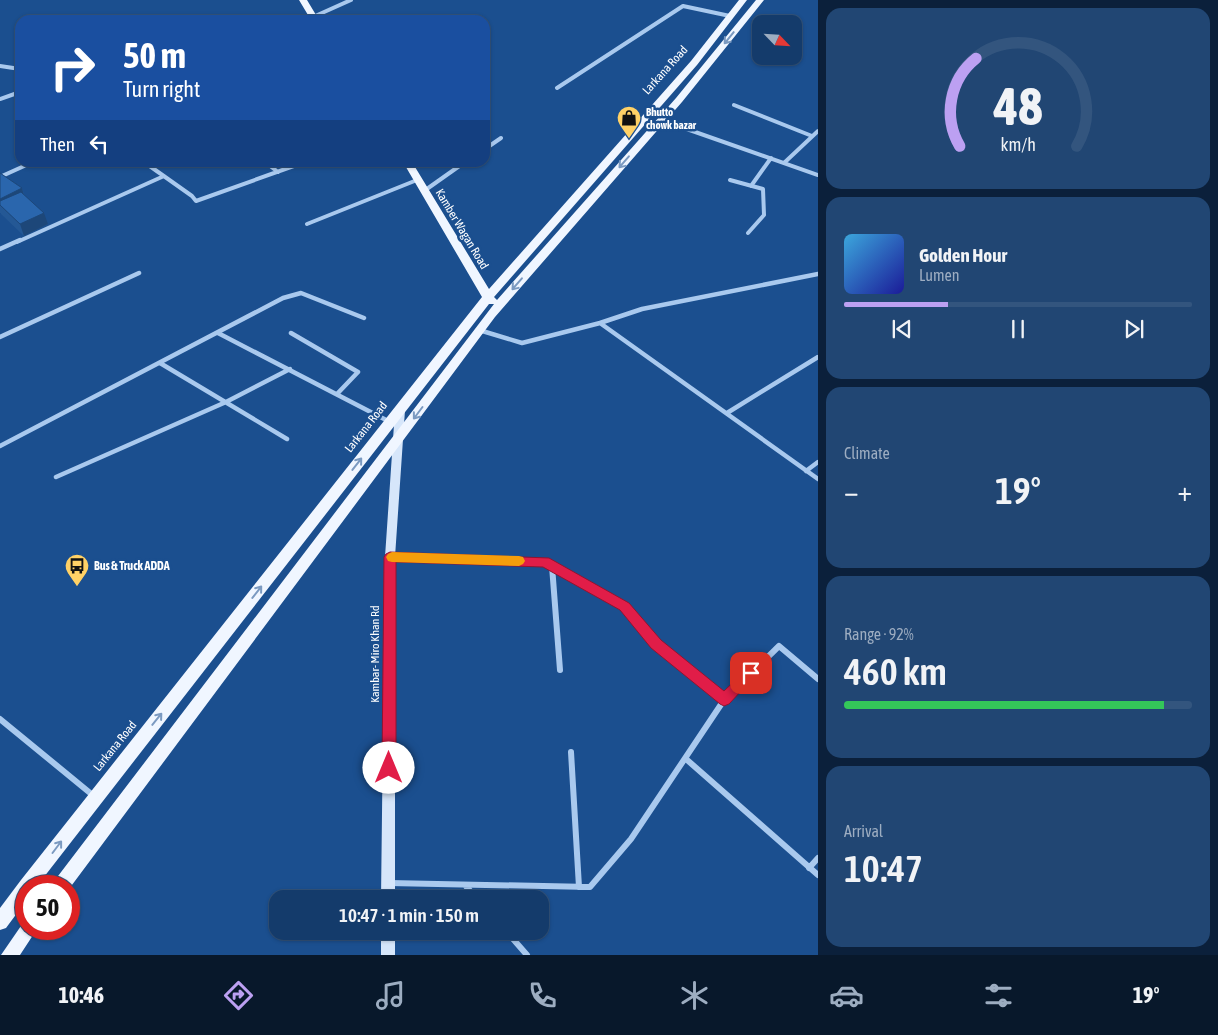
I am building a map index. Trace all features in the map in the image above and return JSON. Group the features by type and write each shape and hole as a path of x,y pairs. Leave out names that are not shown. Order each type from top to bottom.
{"main road":[{"path":"303,0 312,15"},
{"name":"Larkana Road","path":"36,875 95,797 488,297 694,63 743,0"},
{"path":"69,875 479,330 661,120 760,0"},
{"name":"Kamber Wagan Road","path":"410,167 488,297 498,306"},
{"name":"Kambar- Miro Khan Rd","path":"388,890 390,557 400,410"},
{"path":"205,658 225,668"},
{"name":"Larkana Road","path":"0,922 15,903"},
{"path":"10,955 21,940"},
{"path":"388,940 388,955"}],"street":[{"path":"322,15 351,0"},
{"path":"557,88 683,6 730,16"},
{"path":"0,66 15,68"},
{"path":"0,99 15,94"},
{"path":"734,105 812,136"},
{"path":"661,120 818,176"},
{"path":"784,163 818,131"},
{"path":"490,145 500,138"},
{"path":"751,186 771,158"},
{"path":"0,177 22,167"},
{"path":"151,167 192,196 196,201 292,167"},
{"path":"272,167 278,172"},
{"path":"424,191 459,167"},
{"path":"0,249 164,176"},
{"path":"307,224 418,180"},
{"path":"730,180 763,189 764,215 748,233"},
{"path":"0,337 139,273"},
{"path":"479,330 522,342 600,323 642,309 818,274"},
{"path":"0,446 284,298 301,292 364,318"},
{"path":"600,323 727,412 818,479"},
{"path":"218,333 390,422"},
{"path":"291,333 358,372 337,394"},
{"path":"727,412 818,357"},
{"path":"160,363 287,439"},
{"path":"56,477 226,402 290,369"},
{"path":"806,471 818,462"},
{"path":"390,557 544,562 624,607 656,644 724,700"},
{"path":"552,566 560,670"},
{"path":"388,883 590,887 631,839 724,700 778,646 818,678"},
{"path":"0,719 95,797"},
{"path":"571,752 579,887"},
{"path":"686,759 818,875"},
{"path":"809,868 818,858"},
{"path":"465,884 470,890"},
{"path":"514,940 527,955"}],"building":[{"path":"0,173 22,188 0,199"},
{"path":"21,192 44,213 20,224 0,205 0,201"}],"slow traffic":[{"path":"392,557 519,561"}],"place":[{"name":"Bhutto chowk bazar","path":"629,139"},
{"name":"Bus & Truck ADDA","path":"77,587"}],"route":[{"path":"389,768 390,557 544,562 624,607 656,644 724,700 751,673"}]}
